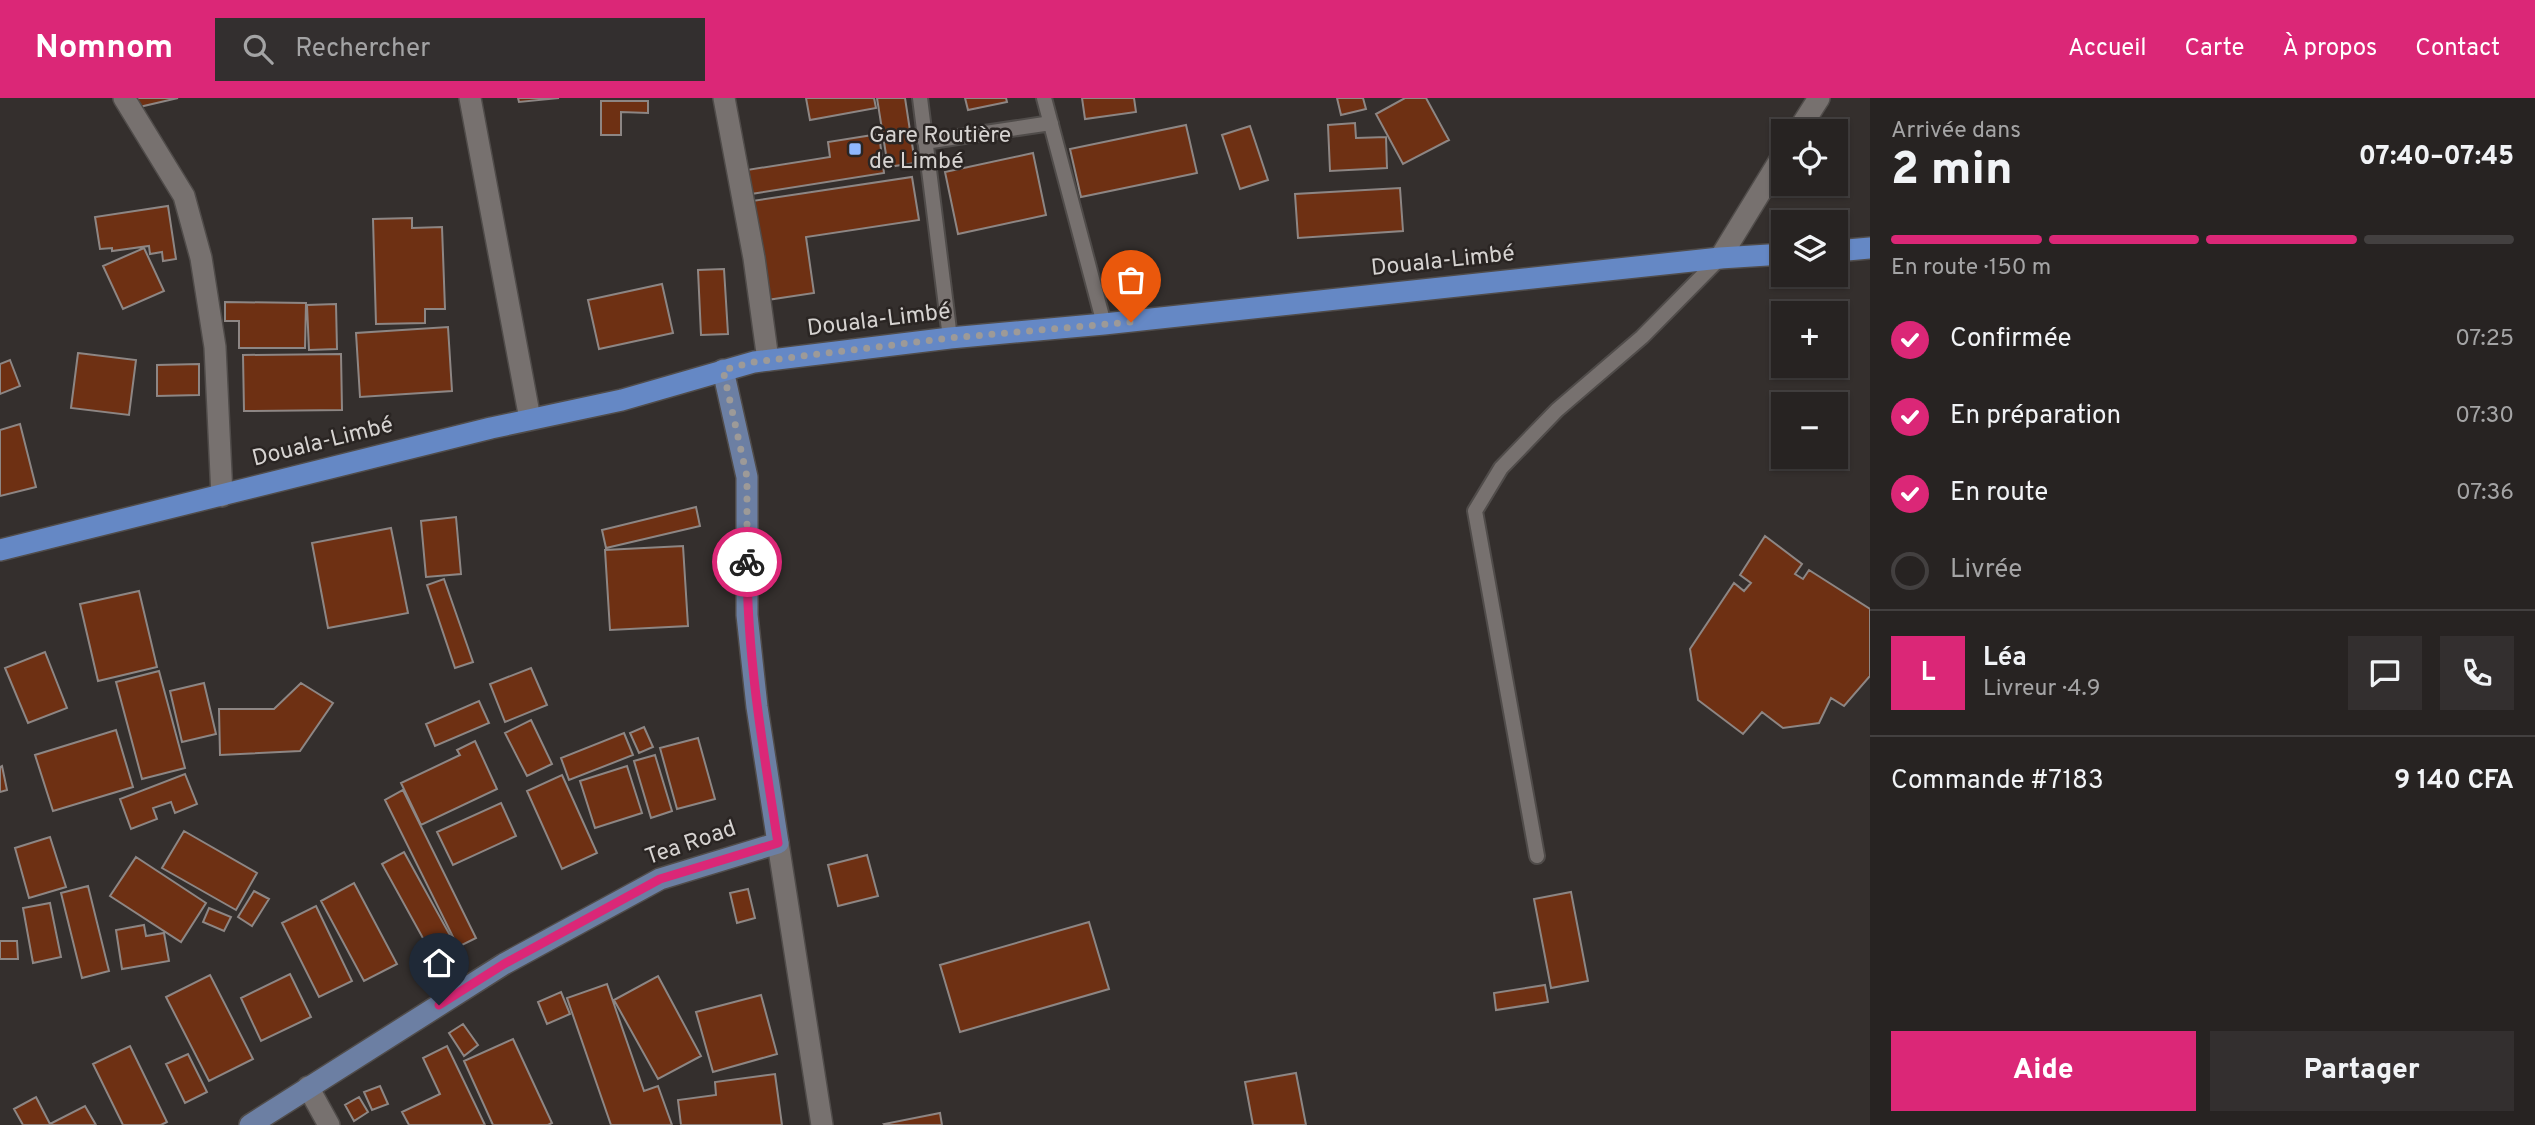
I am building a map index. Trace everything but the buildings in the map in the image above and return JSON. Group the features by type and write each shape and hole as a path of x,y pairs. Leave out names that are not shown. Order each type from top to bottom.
{"highway":[{"path":"1848,250 1870,248"},
{"name":"Douala-Limbé","path":"0,550 530,419 622,400 723,370 768,360 950,338 1771,255"}],"main road":[{"path":"723,370 747,477 747,615 757,707 778,843"},
{"name":"Tea Road","path":"250,1125 504,964 660,879 778,843"}],"street":[{"path":"124,98 184,196 201,258 215,347 222,496"},
{"path":"470,98 530,419"},
{"path":"724,98 754,258 768,360"},
{"path":"1806,119 1819,98"},
{"path":"1720,258 1771,175"},
{"path":"778,843 822,1125"},
{"path":"309,1087 329,1125"}],"lane":[{"path":"920,98 950,338"},
{"path":"1044,98 1104,324"},
{"path":"925,142 1051,123"},
{"path":"1537,856 1475,511 1501,468 1557,410 1642,337 1720,258"}],"way so far":[{"path":"747,562 747,477 723,370 754,362 950,338 1131,322"}],"place":[{"name":"Gare Routière de Limbé","path":"855,149"}],"route":[{"path":"439,1005 504,964 660,879 778,843 757,707 747,615 747,562"}]}
